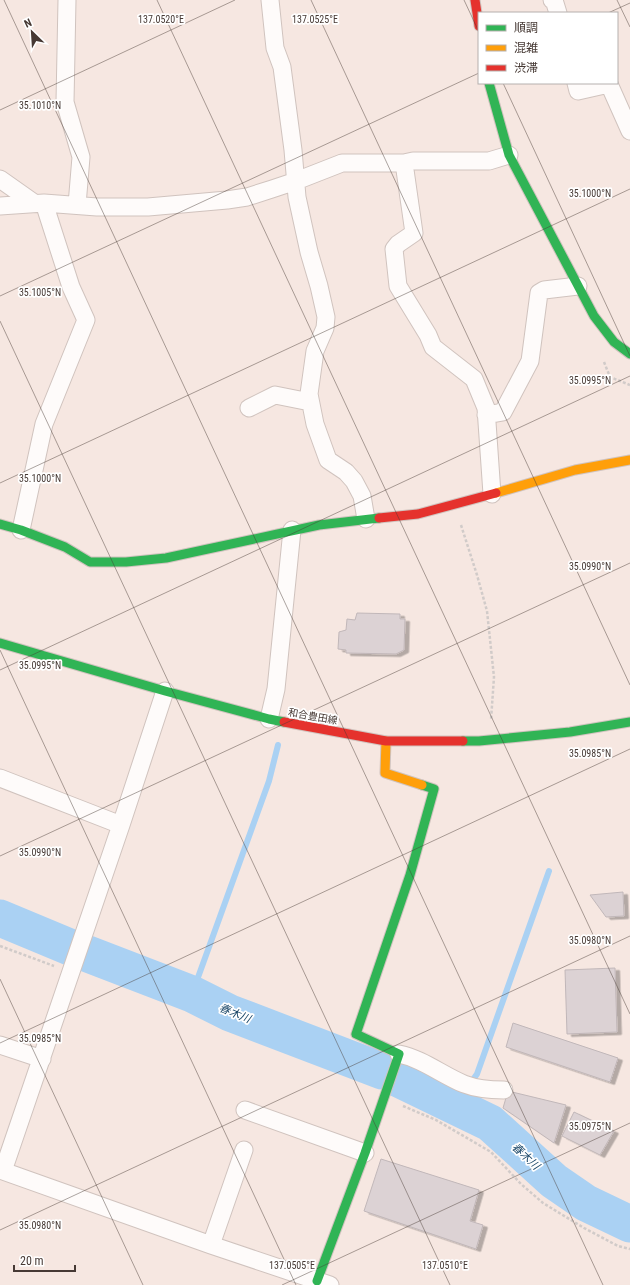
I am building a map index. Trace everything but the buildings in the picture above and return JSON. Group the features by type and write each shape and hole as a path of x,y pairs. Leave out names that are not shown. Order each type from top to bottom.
{"street":[{"path":"67,0 65,102 81,157 77,205"},
{"path":"270,0 275,48 282,67 297,197 309,252 326,317 325,328 315,351 309,394 310,402 315,424 328,460 346,472 354,481 362,496 366,520"},
{"path":"475,0 478,20"},
{"path":"552,0 554,0 558,12"},
{"path":"489,84 509,156 594,316 609,337 622,350 630,354"},
{"path":"576,84 578,91 609,84 630,131"},
{"path":"0,206 39,203 97,207 148,208 247,197 296,181 342,163 490,161 509,156"},
{"path":"404,163 414,233 398,244 394,249 398,286 428,335 433,347 474,379 486,408 492,494"},
{"path":"0,179 39,203 71,287 86,320 44,424 21,530"},
{"path":"486,415 503,412 530,361 539,293 544,290 578,286"},
{"path":"249,408 275,395 310,402"},
{"path":"0,524 21,530 65,547 90,562 126,562 166,558 292,530 418,514 575,470 630,460"},
{"path":"269,719 276,689 292,530"},
{"name":"和合豊田線","path":"0,642 165,691 269,719 386,741 479,741 570,732 630,722"},
{"path":"165,691 42,1059 2,1171 211,1245 324,1283 365,1153 399,1054"},
{"path":"386,741 385,773 434,789 410,875 356,1034 399,1054 410,1056 464,1084 490,1090 504,1090"},
{"path":"0,778 121,825"},
{"path":"0,1045 42,1059"},
{"path":"245,1110 365,1153"},
{"path":"211,1245 244,1150"}],"path":[{"path":"610,377 630,385"},
{"path":"455,504 462,532 487,610 494,677 491,740"},
{"path":"0,946 70,972"},
{"path":"384,1098 436,1120 491,1152 521,1184 543,1202 584,1228 618,1246 630,1249"}],"waterway":[{"path":"192,994 269,781 278,745"},
{"path":"454,1106 477,1074 549,871"},
{"name":"春木川","path":"0,918 72,948"},
{"name":"春木川","path":"88,954 192,994 230,1013 382,1071"},
{"name":"春木川","path":"399,1079 490,1123 554,1181 586,1203 630,1224"}],"traffic: fast":[{"path":"489,84 509,155 594,316 614,342 630,354"},
{"path":"0,524 21,530 65,547 90,562 126,562 166,558 319,525 379,518"},
{"path":"0,643 165,691 284,722"},
{"path":"463,741 479,741 570,732 630,722"},
{"path":"317,1281 365,1153 399,1054 356,1034 410,875 434,789 422,785"}],"traffic: slow":[{"path":"496,493 575,470 630,460"},
{"path":"386,741 385,773 422,785"}],"traffic: jam":[{"path":"475,0 478,20"},
{"path":"379,518 418,514 496,493"},
{"path":"284,722 386,741 463,741"}]}
